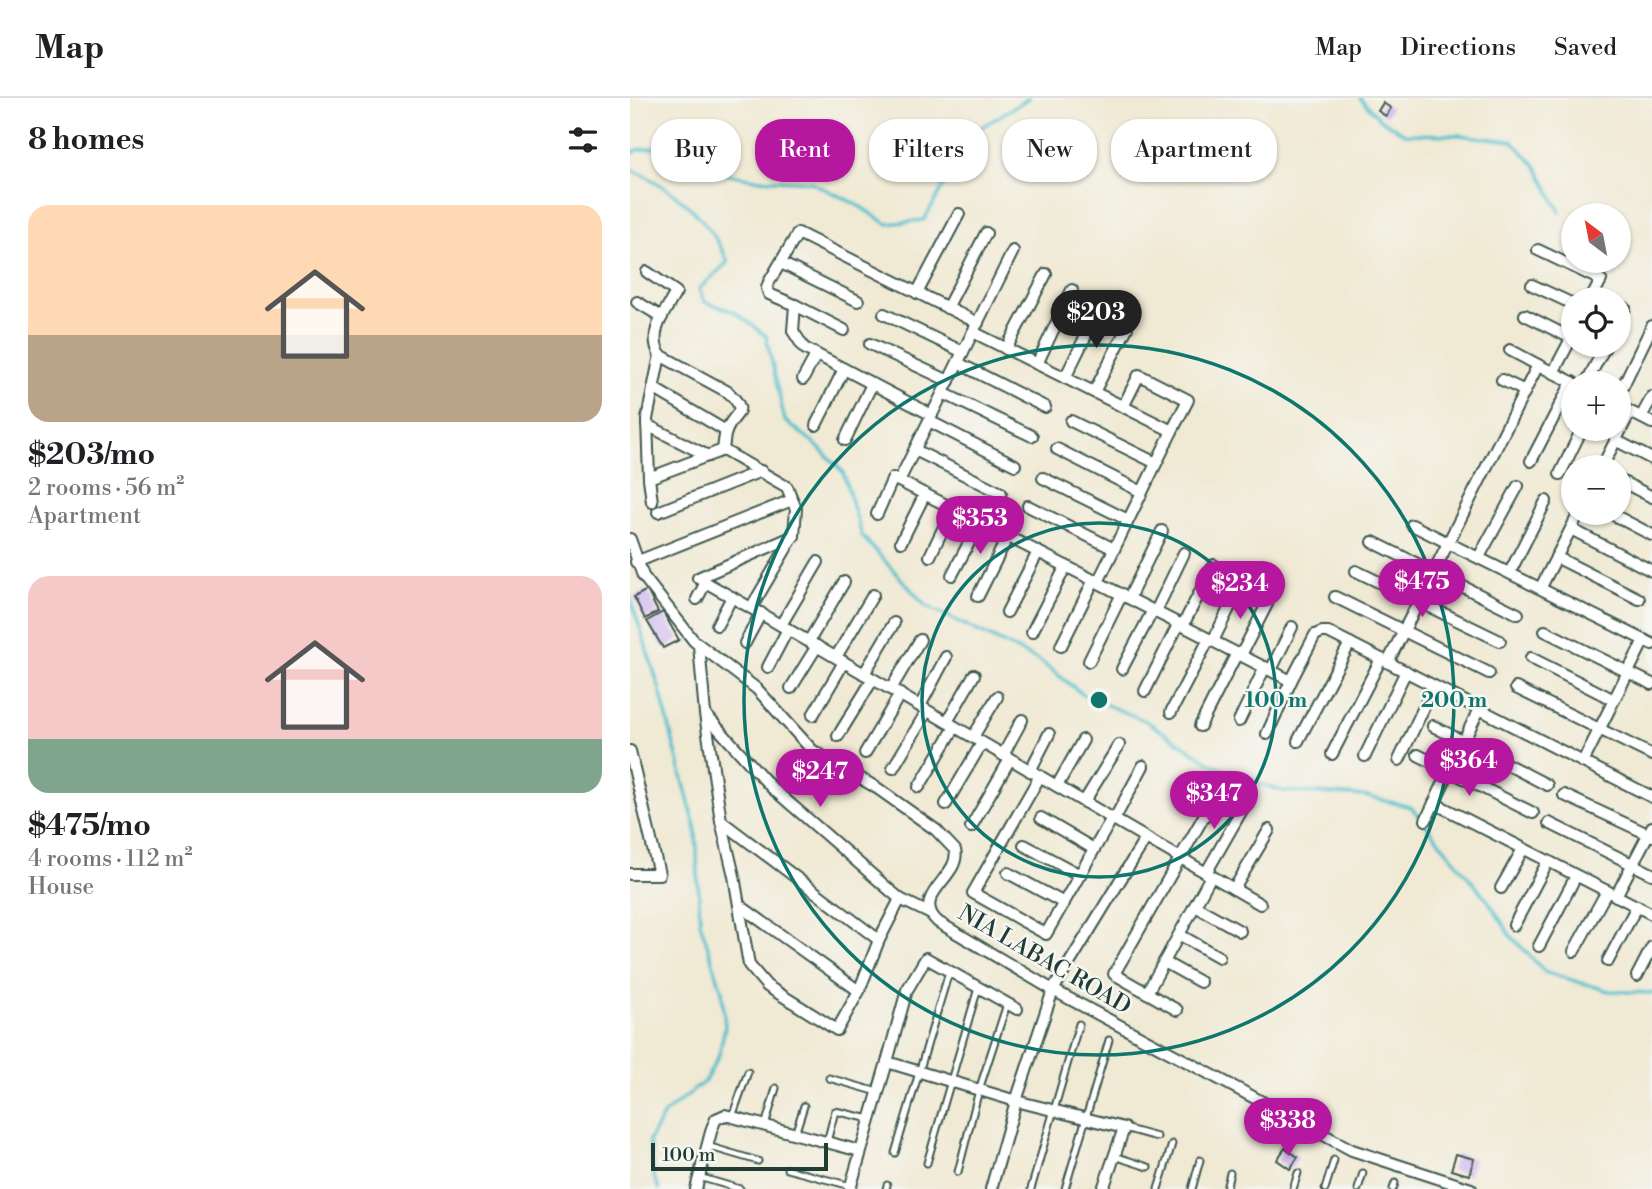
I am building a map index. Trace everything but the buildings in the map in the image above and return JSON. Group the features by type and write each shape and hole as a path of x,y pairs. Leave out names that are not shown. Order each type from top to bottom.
{"street":[{"path":"918,293 959,214"},
{"path":"844,330 769,294 769,282 798,233 947,308 1006,349 1172,431"},
{"path":"947,308 986,233"},
{"path":"1538,250 1601,280 1597,287"},
{"path":"899,481 1013,251"},
{"path":"780,263 858,301"},
{"path":"647,272 676,292 655,333 654,344 660,355 728,392 740,407 739,413 726,430 723,450"},
{"path":"1006,349 1046,274"},
{"path":"1532,285 1561,298"},
{"path":"1037,364 1072,290"},
{"path":"637,302 662,317"},
{"path":"795,305 793,331 804,348 1015,465"},
{"path":"1065,378 1099,309"},
{"path":"884,314 964,352"},
{"path":"1525,314 1561,331"},
{"path":"1630,371 1652,326"},
{"path":"1094,392 1126,328"},
{"path":"870,344 949,381"},
{"path":"1510,350 1561,377"},
{"path":"660,355 647,425 649,478 655,507 761,471"},
{"path":"803,379 816,355"},
{"path":"1553,373 1561,357"},
{"path":"958,363 1045,407"},
{"path":"1332,754 1384,660 1404,630 1538,365"},
{"path":"816,425 844,369"},
{"path":"1061,646 1114,549 1188,400 1139,375 1123,407"},
{"path":"1502,380 1525,391"},
{"path":"845,440 872,384"},
{"path":"653,388 726,430"},
{"path":"943,393 1031,436"},
{"path":"1641,417 1652,397"},
{"path":"1531,461 1561,405"},
{"path":"1631,412 1652,423"},
{"path":"1071,421 1156,463"},
{"path":"647,425 708,456"},
{"path":"1560,474 1576,441"},
{"path":"1617,441 1652,459"},
{"path":"1057,449 1142,492"},
{"path":"649,478 723,450"},
{"path":"723,450 787,487 796,509 794,536 756,610 745,643"},
{"path":"915,450 1001,493"},
{"path":"877,514 893,478 1291,681"},
{"path":"1043,478 1128,520"},
{"path":"1479,557 1518,486"},
{"path":"1631,486 1652,497"},
{"path":"901,542 925,494"},
{"path":"636,562 792,500"},
{"path":"1510,572 1546,500"},
{"path":"1028,506 1114,549"},
{"path":"930,556 953,508"},
{"path":"952,575 980,522"},
{"path":"1631,524 1652,535"},
{"path":"1412,525 1648,642 1628,672 1583,762"},
{"path":"1541,587 1573,525"},
{"path":"1571,529 1652,571"},
{"path":"1089,661 1162,531"},
{"path":"794,536 698,578 1260,904"},
{"path":"978,596 1008,536"},
{"name":"NIA LABAC ROAD","path":"630,539 643,576 699,645 757,689 812,750 877,788 936,830 952,846 957,854 956,860 929,901 931,914 938,922 1053,990 1352,1150 1471,1189"},
{"path":"1373,542 1518,614"},
{"path":"1007,612 1038,552"},
{"path":"1122,669 1184,553"},
{"path":"1556,557 1639,598"},
{"path":"768,667 784,627 818,562"},
{"path":"1145,691 1214,565"},
{"path":"1032,632 1066,566"},
{"path":"1356,571 1500,641"},
{"path":"697,599 706,582"},
{"path":"791,688 844,582"},
{"path":"1171,712 1239,588"},
{"path":"813,715 873,596"},
{"path":"718,625 732,597"},
{"path":"1335,597 1489,673"},
{"path":"1200,726 1267,604"},
{"path":"838,736 894,622"},
{"path":"1239,721 1292,627"},
{"path":"1545,631 1652,684"},
{"path":"1266,734 1315,635 1328,632 1652,797"},
{"path":"865,753 920,640"},
{"path":"1298,741 1350,643"},
{"path":"699,645 705,713 721,821 739,905 748,965 767,986 837,1030 859,991 878,940 900,898"},
{"path":"893,768 946,657"},
{"path":"1531,659 1614,700"},
{"path":"1365,757 1406,671"},
{"path":"919,787 974,674"},
{"path":"1399,760 1434,686"},
{"path":"1516,688 1652,755"},
{"path":"946,804 997,697"},
{"path":"1426,820 1479,709"},
{"path":"705,713 772,788 900,898 931,914"},
{"path":"971,827 1007,757 1022,720"},
{"path":"1433,726 1547,785"},
{"path":"1049,734 1035,774 973,893 1046,934 1143,766"},
{"path":"1057,786 1083,740"},
{"path":"1084,802 1119,745"},
{"path":"630,751 659,874 630,874"},
{"path":"1418,755 1533,813"},
{"path":"1177,1010 1114,974 1220,789"},
{"path":"1564,795 1651,833 1574,951"},
{"path":"1147,993 1180,935 1246,803"},
{"path":"1434,803 1652,914"},
{"path":"1041,818 1094,849"},
{"path":"721,821 878,940"},
{"path":"1549,823 1652,874"},
{"path":"1234,889 1269,830"},
{"path":"990,1189 1053,990 1146,838"},
{"path":"1024,845 1080,875"},
{"path":"1501,888 1523,849"},
{"path":"1514,925 1548,861"},
{"path":"1008,873 1063,903"},
{"path":"1539,946 1576,876"},
{"path":"739,905 859,991"},
{"path":"1195,906 1240,931"},
{"path":"1608,961 1636,906"},
{"path":"1180,935 1219,957"},
{"path":"1637,976 1652,947"},
{"path":"850,1188 906,990 926,958 1012,1006"},
{"path":"1164,962 1200,982"},
{"path":"887,1062 1016,1101 1124,1128 1103,1189"},
{"path":"696,1189 716,1119 725,1115 860,1151"}],"lane":[{"path":"895,1153 949,971"},
{"path":"927,1163 978,987"},
{"path":"958,1172 979,1090 1012,1006"},
{"path":"1031,1189 1079,1024"},
{"path":"1065,1189 1109,1040"},
{"path":"732,1117 748,1072"},
{"path":"829,1078 878,1092"},
{"path":"765,1126 776,1088"},
{"path":"795,1134 804,1106"},
{"path":"827,1142 835,1111 870,1119"},
{"path":"1124,1128 1157,1137"},
{"path":"1158,1189 1172,1144"},
{"path":"707,1146 758,1161"},
{"path":"1114,1156 1148,1167"},
{"path":"1192,1189 1200,1160"},
{"path":"1325,1189 1334,1160"},
{"path":"787,1168 850,1188"},
{"path":"1226,1189 1230,1172"},
{"path":"1293,1189 1298,1173"},
{"path":"1358,1189 1363,1173"},
{"path":"699,1177 740,1189"}],"waterway":[{"path":"630,155 637,150 672,145 709,171 755,179 810,182 856,204 887,224 924,220 947,180 967,136 1029,98"},
{"path":"1360,98 1380,119 1405,134 1458,135 1512,141 1537,167 1560,212"},
{"path":"630,169 675,195 711,231 728,262 699,289 705,302 735,312 766,336 785,421 813,442 843,472 862,536 926,606 1040,661 1085,696 1146,721 1209,762 1240,778 1283,791 1365,796 1411,807 1489,902 1510,935 1545,972 1609,991 1652,993"},
{"path":"630,597 659,687 696,830 700,922 722,991 725,1027 719,1055 705,1081 664,1114 649,1141 654,1177 659,1189"}]}
